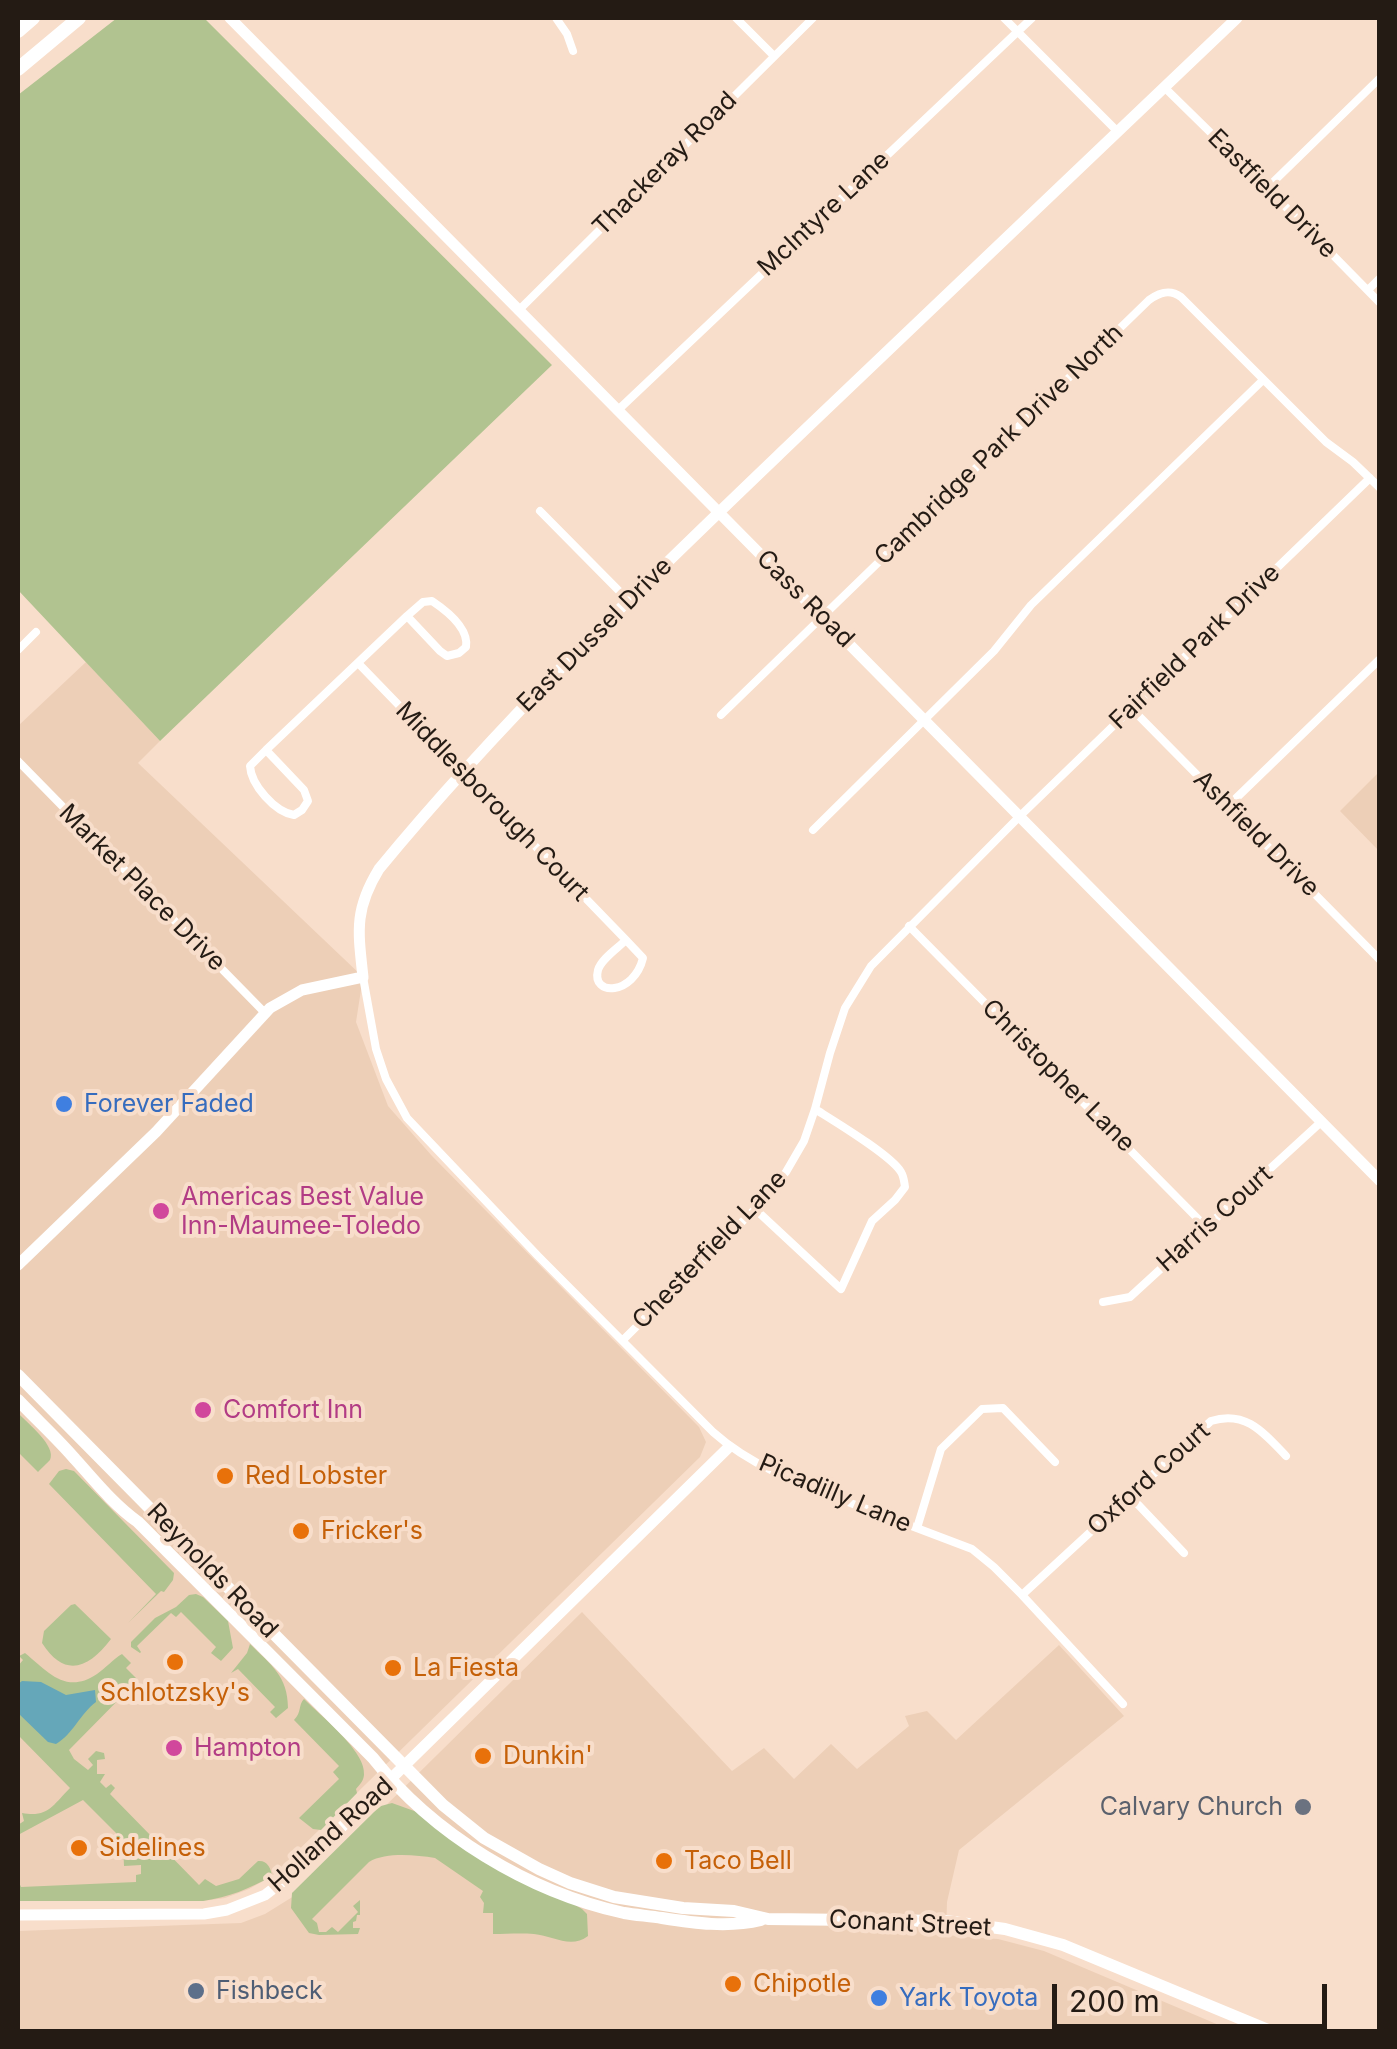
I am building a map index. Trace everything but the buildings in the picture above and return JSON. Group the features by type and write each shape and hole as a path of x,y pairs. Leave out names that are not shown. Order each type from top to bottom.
{"highway":[{"path":"18,31 33,18"},
{"path":"18,68 79,18"}],"main road":[{"name":"Reynolds Road","path":"18,1376 405,1767"},
{"name":"Reynolds Road","path":"18,1400 124,1512 350,1734 391,1781"},
{"name":"Conant Street","path":"405,1767 474,1831 570,1883 627,1900 768,1919 946,1921 1017,1932 1063,1944 1273,2032"},
{"name":"Conant Street","path":"391,1781 438,1822 492,1860 556,1891 604,1908 693,1922 741,1925 768,1919"}],"street":[{"name":"Cass Road","path":"230,18 1380,1181"},
{"path":"556,18 572,51"},
{"path":"736,18 774,56"},
{"name":"Thackeray Road","path":"518,311 813,18"},
{"path":"1004,18 1117,131"},
{"name":"McIntyre Lane","path":"617,411 1032,18"},
{"name":"East Dussel Drive","path":"364,977 358,928 369,886 462,772 629,600 1238,18"},
{"path":"1267,188 1380,78"},
{"name":"Eastfield Drive","path":"1164,87 1380,302"},
{"path":"1368,290 1380,278"},
{"name":"Cambridge Park Drive North","path":"722,715 1149,300 1162,292 1174,292 1263,380"},
{"path":"813,830 994,652 1030,605 1263,380 1380,488"},
{"name":"Fairfield Park Drive","path":"1020,816 1370,478"},
{"path":"540,510 629,600"},
{"path":"266,750 304,790 308,801 294,815 283,813 252,781 250,766 266,750 407,616 423,602 432,600 464,630 466,647 448,656 407,616"},
{"path":"18,650 36,632"},
{"path":"1228,806 1380,659"},
{"name":"Middlesborough Court","path":"358,663 626,940"},
{"name":"Ashfield Drive","path":"1132,709 1380,960"},
{"name":"Market Place Drive","path":"18,762 266,1014"},
{"name":"Chesterfield Lane","path":"623,1340 773,1191 795,1159 816,1109 845,1008 871,966 1020,816"},
{"name":"Christopher Lane","path":"909,926 1206,1227"},
{"path":"626,940 643,958 640,969 616,990 604,987 597,972 626,940"},
{"path":"18,1265 156,1132 266,1014 302,990 364,977"},
{"name":"Picadilly Lane","path":"364,977 376,1048 386,1079 407,1118 730,1447 812,1489 972,1549 1022,1595 1123,1704"},
{"path":"755,1209 841,1289 872,1221 905,1187 897,1167 816,1109"},
{"name":"Harris Court","path":"1104,1302 1130,1297 1321,1122"},
{"path":"917,1528 941,1449 982,1409 1003,1408 1055,1462"},
{"name":"Oxford Court","path":"1022,1595 1204,1426 1222,1418 1245,1421 1286,1456"},
{"path":"405,1767 730,1447"},
{"path":"1129,1495 1184,1554"},
{"name":"Holland Road","path":"18,1915 204,1914 265,1896 405,1767"}],"shaded area":[{"path":"86,662 160,741 138,763 363,977 356,1022 388,1106 432,1156 699,1427 706,1442 700,1457 272,1876 225,1898 203,1901 18,1901 18,726"},
{"path":"1379,772 1379,851 1340,811"},
{"path":"582,1612 732,1771 764,1748 794,1779 831,1744 857,1769 909,1726 905,1716 927,1711 956,1740 1059,1645 1124,1716 959,1850 947,1902 946,1935 998,1939 1044,1951 1233,2031 18,2031 18,1931 241,1923 265,1914 294,1896"}],"green space":[{"path":"117,18 204,18 552,365 160,741 18,590 18,95"},
{"path":"18,1413 49,1448 50,1460 38,1472 18,1452"},
{"path":"59,1471 74,1471 174,1573 164,1592 128,1623 156,1594 49,1484"},
{"path":"196,1594 228,1621 233,1648 221,1661 211,1653 216,1647 181,1612 176,1617 171,1613 137,1646 140,1653 131,1647 131,1642 155,1618"},
{"path":"75,1604 111,1639 86,1663 68,1665 59,1662 42,1643 44,1631"},
{"path":"250,1644 277,1672 285,1687 288,1708 276,1718 270,1712 275,1707 238,1669 231,1673"},
{"path":"25,1653 50,1674 67,1682 86,1680 122,1654 131,1663 126,1668 138,1680 69,1750 74,1759 88,1770 93,1765 88,1759 96,1751 104,1753 105,1759 97,1760 97,1774 105,1774 100,1782 106,1788 111,1784 115,1788 110,1794 199,1885 205,1879 216,1886 239,1879 258,1861 268,1865 272,1876 239,1892 203,1901 19,1901 18,1880 21,1887 136,1882 136,1875 141,1874 141,1865 124,1866 123,1843 117,1843 116,1833 83,1800 18,1835 18,1825 24,1821 22,1813 44,1812 70,1788 18,1735 18,1666 23,1660 19,1656"},
{"path":"304,1699 341,1734 363,1766 364,1777 357,1793 321,1830 299,1818 339,1779 333,1772 339,1766 294,1720"},
{"path":"392,1803 417,1812 582,1909 587,1914 588,1936 568,1942 534,1934 493,1934 493,1913 483,1913 483,1891 435,1858 401,1855 369,1862 312,1919 319,1932 332,1927 338,1932 358,1912 353,1906 360,1900 360,1915 353,1922 353,1928 360,1928 358,1934 309,1933 291,1908 292,1893 374,1812"}],"water":[{"path":"41,1682 66,1695 95,1690 96,1702 62,1740 56,1744 48,1742 18,1713 18,1684"}],"place":[{"name":"Forever Faded","path":"64,1104"},
{"name":"Americas Best Value Inn-Maumee-Toledo","path":"161,1211"},
{"name":"Comfort Inn","path":"203,1410"},
{"name":"Red Lobster","path":"225,1476"},
{"name":"Fricker's","path":"301,1531"},
{"name":"Schlotzsky's","path":"175,1662"},
{"name":"La Fiesta","path":"393,1668"},
{"name":"Hampton","path":"174,1748"},
{"name":"Dunkin'","path":"483,1756"},
{"name":"Calvary Church","path":"1303,1807"},
{"name":"Sidelines","path":"79,1848"},
{"name":"Taco Bell","path":"664,1861"},
{"name":"Chipotle","path":"733,1984"},
{"name":"Fishbeck","path":"196,1991"},
{"name":"Yark Toyota","path":"879,1998"}]}
